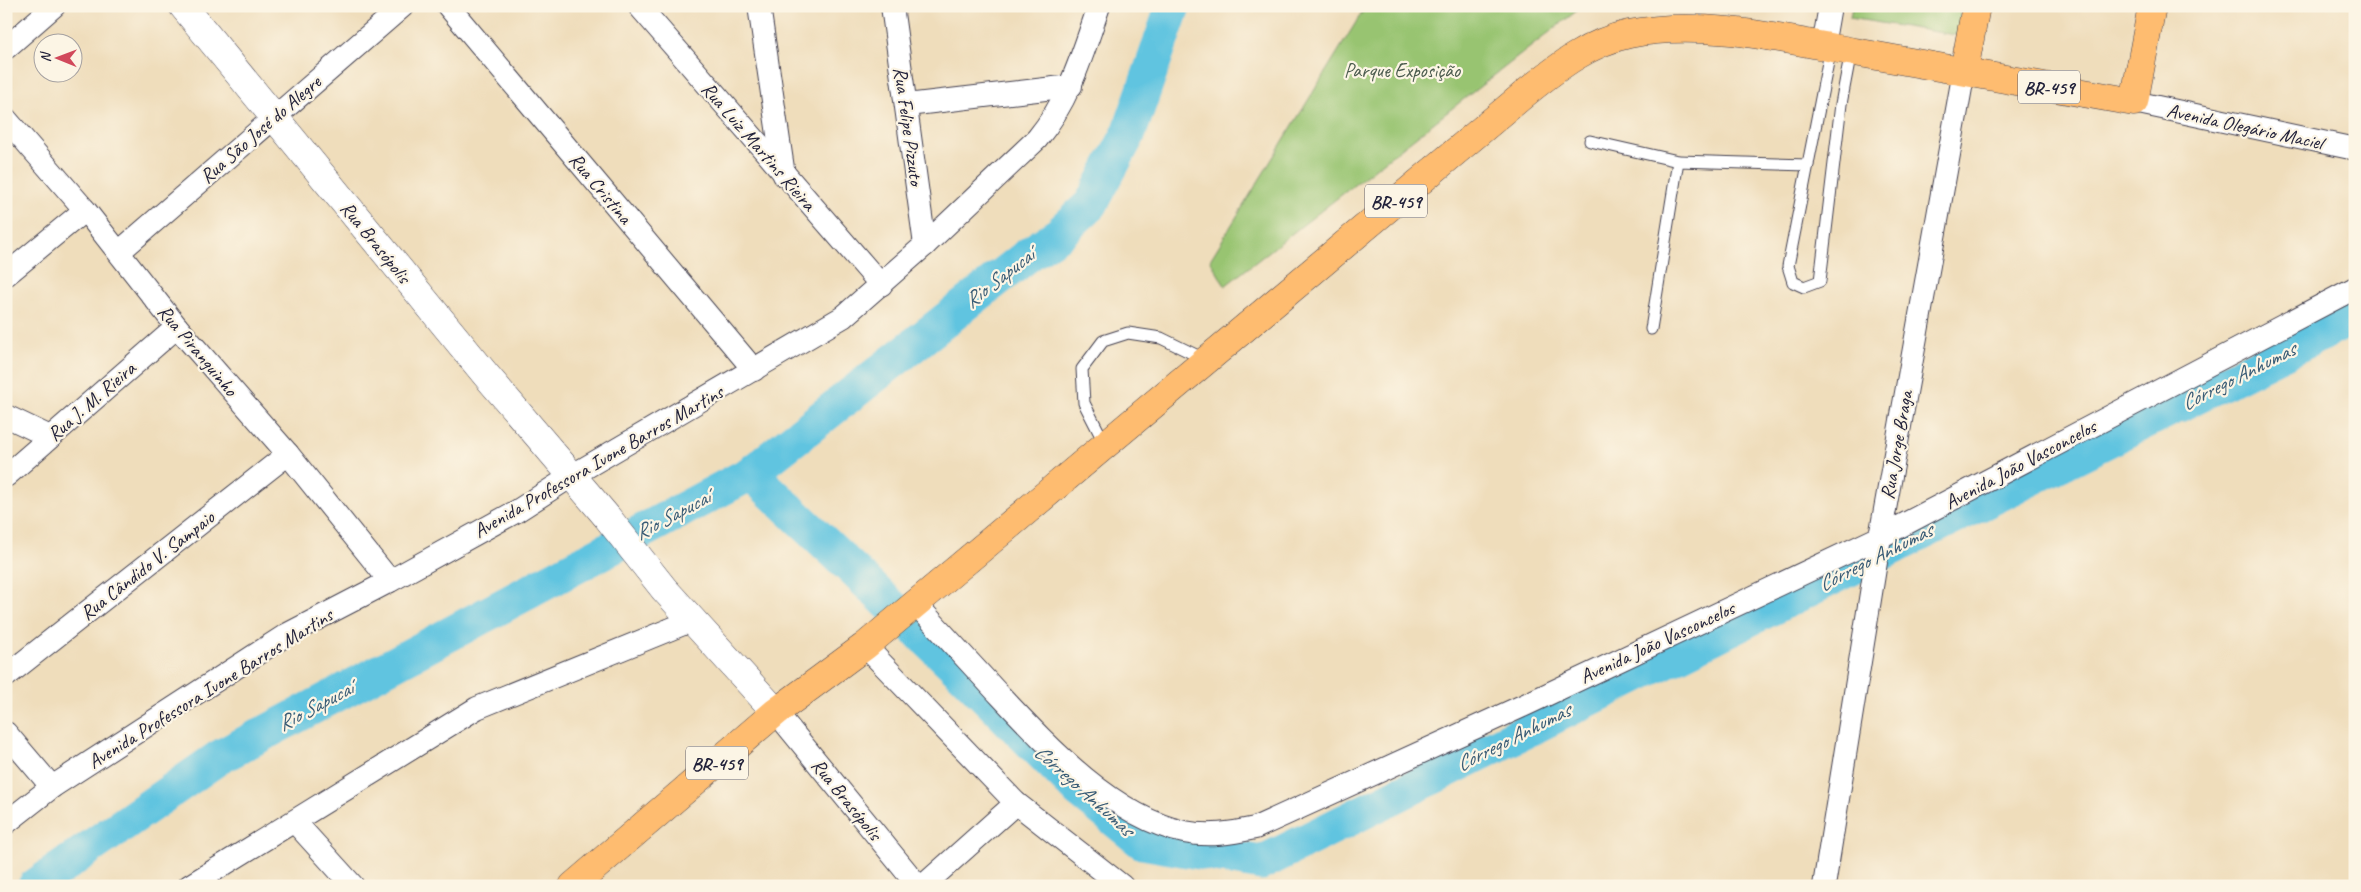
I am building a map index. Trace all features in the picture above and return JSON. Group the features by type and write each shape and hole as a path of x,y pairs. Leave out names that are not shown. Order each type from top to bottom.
{"highway":[{"name":"Rua Jorge Braga","path":"1964,71 1976,6"},
{"path":"2134,102 2152,6"},
{"name":"BR-459","path":"572,886 776,712 871,641 1528,91 1558,68 1596,45 1628,34 1664,29 1730,31 2134,102"}],"street":[{"path":"6,48 54,6"},
{"name":"Rua Brasópolis","path":"182,6 486,375 573,475 664,589 776,712 918,886"},
{"name":"Rua São José do Alegre","path":"118,252 403,6"},
{"name":"Rua Cristina","path":"448,6 754,370"},
{"name":"Rua Luiz Martins Rieira","path":"639,6 881,285"},
{"path":"759,6 784,175"},
{"name":"Rua Felipe Pizzuto","path":"892,6 925,245"},
{"name":"Avenida Professora Ivone Barros Martins","path":"6,823 52,787 286,635 390,581 517,511 573,475 843,317 925,245 1037,139 1052,120 1071,86 1098,6"},
{"path":"1830,6 1835,48"},
{"name":"Rua Jorge Braga","path":"1824,886 1874,583 1879,540 1964,71"},
{"path":"907,104 1071,86"},
{"name":"Avenida Olegário Maciel","path":"2134,102 2355,149"},
{"name":"Rua Piranguinho","path":"6,118 85,210 177,327 288,454 390,581"},
{"path":"6,275 85,210"},
{"name":"Avenida João Vasconcelos","path":"910,607 1049,747 1108,796 1148,819 1183,832 1219,836 1255,828 1879,540 2355,288"},
{"name":"Rua J. M. Rieira","path":"6,476 177,327"},
{"path":"6,416 50,437"},
{"name":"Rua Cândido V. Sampaio","path":"6,676 288,454"},
{"path":"189,886 295,822 441,728 477,708 693,620"},
{"path":"871,641 1016,803 1122,886"},
{"path":"6,734 52,787"},
{"path":"923,886 1016,803"},
{"path":"295,822 352,886"}],"lane":[{"path":"1835,48 1841,104 1820,281 1804,286 1793,282 1788,266 1808,165 1835,48"},
{"path":"1590,141 1678,161 1808,165"},
{"path":"1651,329 1678,161"},
{"path":"1105,444 1084,403 1082,369 1103,341 1128,333 1161,338 1206,360"}],"green space":[{"name":"Parque Exposição","path":"1366,6 1583,6 1225,286 1210,260"},
{"path":"1852,6 1960,6 1961,36 1850,18"}],"waterway":[{"name":"Rio Sapucaí","path":"35,886 218,758 751,473 1032,252 1059,234 1091,204 1129,133 1173,6"},
{"name":"Córrego Anhumas","path":"751,473 962,673 1079,791 1142,842 1261,863 2355,317"}]}
